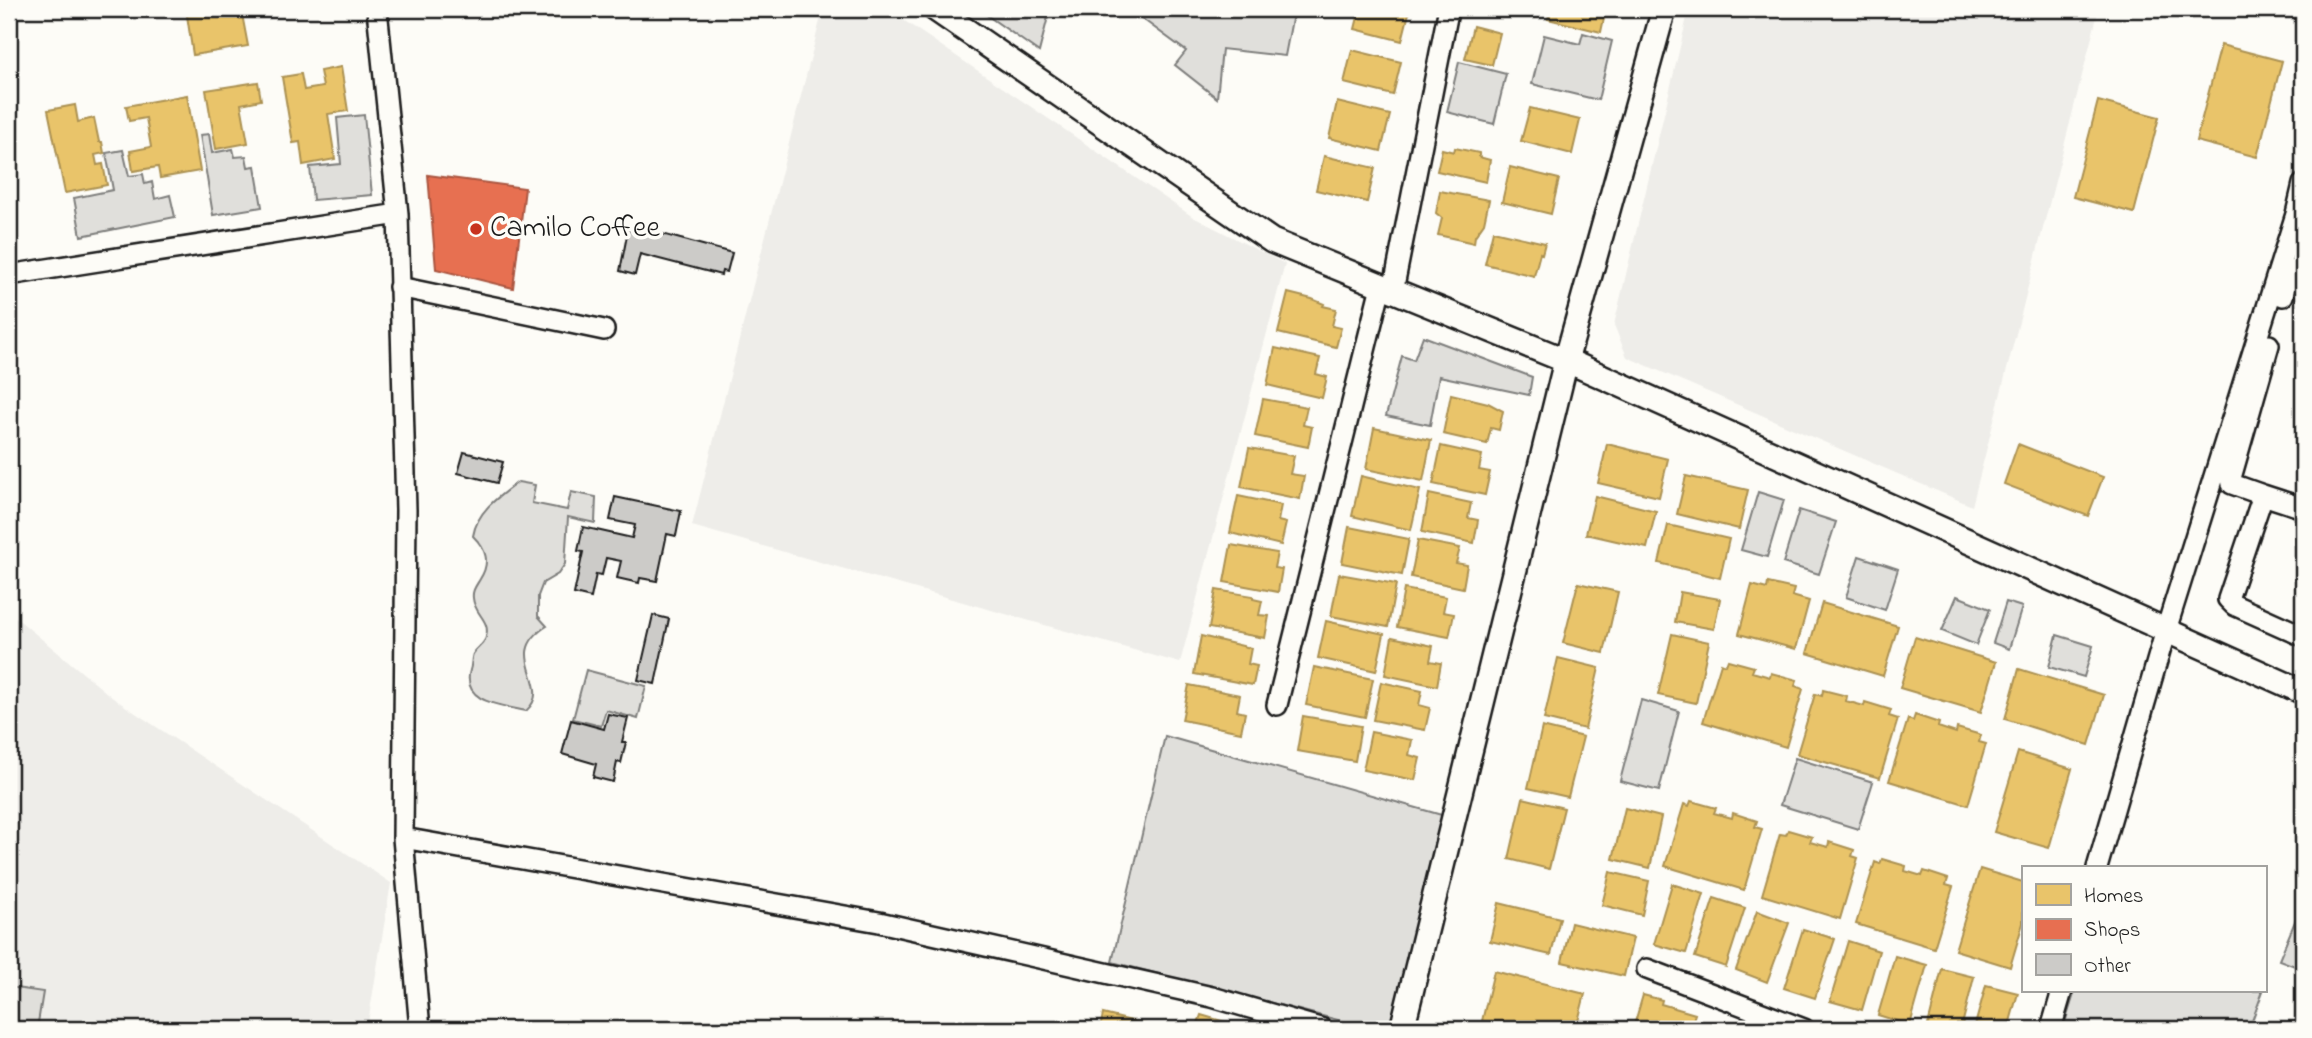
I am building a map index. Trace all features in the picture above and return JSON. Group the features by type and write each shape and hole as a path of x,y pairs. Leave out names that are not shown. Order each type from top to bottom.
{"street":[{"path":"377,9 398,214 406,510 403,838 420,1029"},
{"path":"936,9 1272,242 1566,361 2303,692"},
{"path":"1402,1029 1566,361 1664,9"},
{"path":"1277,705 1387,288 1448,12"},
{"path":"2098,866 2166,630 2296,214 2303,184"},
{"path":"9,275 398,214"},
{"path":"2303,266 2294,269 2287,279 2231,478 2232,484 2303,508"},
{"path":"399,287 604,330"},
{"path":"2263,495 2228,599 2234,605 2303,636"},
{"path":"403,838 879,922 1212,998 1324,1029"},
{"path":"1647,969 1804,1029"},
{"path":"2051,1029 2062,992"}],"shaded area":[{"path":"823,9 887,9 1193,217 1285,264 1180,663 692,526"},
{"path":"978,9 1050,9 1039,52"},
{"path":"1129,9 1294,9 1285,56 1222,49 1217,98 1175,65 1186,51"},
{"path":"1689,9 2099,9 1972,506 1627,357 1614,325"},
{"path":"1583,33 1612,41 1598,100 1532,84 1544,35 1580,44"},
{"path":"1459,62 1506,74 1494,124 1447,112"},
{"path":"364,115 372,195 313,200 310,167 341,164 337,118"},
{"path":"209,134 212,153 233,149 235,157 246,156 248,167 255,166 262,207 213,215 200,135"},
{"path":"123,150 129,176 143,174 145,184 152,182 155,199 170,195 175,217 81,236 74,198 113,190 106,153"},
{"path":"1423,336 1532,377 1529,395 1439,376 1430,425 1386,416 1402,356 1414,360"},
{"path":"518,482 535,485 532,503 567,510 571,492 596,497 595,523 568,517 565,564 558,574 543,583 538,596 538,616 547,626 534,637 528,648 527,659 535,691 534,701 526,711 486,701 477,696 469,681 472,656 484,642 487,631 474,604 473,595 486,561 481,546 473,536 475,527 496,499"},
{"path":"1758,492 1784,500 1767,557 1741,550"},
{"path":"1799,510 1836,522 1819,574 1783,563"},
{"path":"1859,556 1898,569 1885,610 1846,597"},
{"path":"1957,596 1990,609 1976,645 1942,631"},
{"path":"2006,602 2022,607 2009,649 1993,643"},
{"path":"9,612 113,698 391,883 367,1029 9,1029"},
{"path":"2057,635 2093,646 2084,677 2049,667"},
{"path":"586,670 646,686 638,719 606,710 601,726 573,719"},
{"path":"1641,700 1679,711 1659,791 1620,781"},
{"path":"1165,736 1445,816 1392,1029 1373,1029 1112,962"},
{"path":"1795,758 1873,782 1858,829 1780,805"},
{"path":"2303,902 2303,969 2279,960"},
{"path":"9,987 43,992 37,1029 9,1029"},
{"path":"2075,992 2263,992 2249,1029 2063,1029"}],"building: Homes":[{"path":"186,9 241,9 248,46 193,55"},
{"path":"1360,9 1410,9 1402,41 1355,29"},
{"path":"1503,9 1539,9 1537,17"},
{"path":"1551,9 1606,9 1601,32 1548,19"},
{"path":"1473,26 1500,33 1492,65 1465,59"},
{"path":"2221,45 2282,61 2257,157 2196,141"},
{"path":"1352,50 1401,62 1393,95 1344,83"},
{"path":"341,67 348,111 328,114 335,159 303,165 300,142 293,143 282,77 301,74 304,90 323,87 320,71"},
{"path":"258,82 261,100 241,104 248,143 216,149 206,90"},
{"path":"187,95 200,171 160,178 158,167 133,171 130,151 151,147 146,118 129,121 126,106"},
{"path":"2098,101 2159,117 2134,213 2073,197"},
{"path":"1337,102 1390,115 1381,151 1329,138"},
{"path":"75,105 78,122 94,118 104,153 95,155 97,165 103,164 107,185 65,193 48,110"},
{"path":"1530,108 1580,120 1572,154 1521,141"},
{"path":"1455,148 1479,153 1479,157 1490,160 1486,182 1437,171 1442,149 1454,152"},
{"path":"1324,156 1375,168 1367,202 1316,190"},
{"path":"1510,167 1559,179 1551,214 1502,202"},
{"path":"1440,191 1489,200 1484,223 1475,236 1474,243 1438,235 1442,218 1436,213"},
{"path":"1493,231 1545,243 1534,276 1485,264"},
{"path":"1288,293 1336,309 1332,326 1341,328 1336,347 1278,333"},
{"path":"1275,348 1320,358 1316,374 1327,377 1322,398 1267,385"},
{"path":"1451,394 1488,403 1503,411 1499,430 1491,428 1487,444 1443,434"},
{"path":"1263,399 1307,407 1303,425 1312,427 1308,447 1255,436"},
{"path":"1374,428 1431,440 1423,481 1366,469"},
{"path":"1607,444 1668,459 1659,497 1598,483"},
{"path":"2018,444 2103,477 2088,516 2004,484"},
{"path":"1441,446 1482,455 1479,470 1490,472 1485,495 1433,484"},
{"path":"1249,448 1294,456 1290,474 1304,476 1300,499 1241,487"},
{"path":"1361,476 1420,490 1411,530 1352,516"},
{"path":"1686,476 1748,490 1739,529 1677,514"},
{"path":"1429,494 1471,503 1468,518 1478,520 1474,543 1422,532"},
{"path":"1238,496 1281,505 1278,521 1286,523 1281,545 1230,533"},
{"path":"1595,496 1656,511 1647,548 1586,534"},
{"path":"1668,525 1729,539 1720,578 1659,563"},
{"path":"1349,527 1409,539 1402,575 1342,563"},
{"path":"1418,540 1460,548 1456,563 1467,565 1463,588 1411,577"},
{"path":"1231,545 1277,553 1274,568 1282,569 1278,592 1224,582"},
{"path":"1339,574 1396,584 1388,627 1331,616"},
{"path":"1578,583 1618,592 1604,653 1563,643"},
{"path":"1768,583 1794,589 1792,596 1809,601 1796,649 1739,634 1752,585 1767,589"},
{"path":"1404,589 1446,597 1443,612 1454,614 1449,637 1397,627"},
{"path":"1216,590 1253,596 1253,599 1262,601 1259,615 1269,616 1265,638 1209,628"},
{"path":"1680,592 1720,599 1714,629 1675,622"},
{"path":"1822,603 1898,626 1883,676 1807,653"},
{"path":"1326,621 1384,634 1376,671 1318,658"},
{"path":"1672,634 1709,642 1696,703 1658,695"},
{"path":"1201,636 1251,648 1248,664 1257,666 1253,685 1194,674"},
{"path":"1392,637 1433,646 1430,661 1441,663 1437,686 1385,675"},
{"path":"1915,637 1996,662 1981,712 1900,688"},
{"path":"1558,658 1599,668 1585,729 1544,719"},
{"path":"1728,660 1754,667 1752,672 1770,677 1771,673 1797,680 1795,686 1803,689 1786,747 1703,722 1721,663 1726,665"},
{"path":"1314,667 1373,679 1365,717 1306,705"},
{"path":"2019,669 2104,695 2089,745 2005,719"},
{"path":"1381,682 1422,691 1419,705 1430,708 1425,730 1373,720"},
{"path":"1189,685 1240,695 1237,711 1245,713 1241,732 1182,720"},
{"path":"1823,690 1847,696 1846,701 1864,706 1865,702 1891,710 1889,716 1898,719 1880,778 1797,754 1815,694 1822,696"},
{"path":"1915,715 1939,723 1938,727 1956,733 1957,728 1981,735 1979,742 1986,744 1968,805 1889,781 1908,719 1913,721"},
{"path":"1303,716 1361,726 1355,761 1297,751"},
{"path":"1542,727 1583,737 1568,797 1528,788"},
{"path":"1371,732 1412,740 1409,755 1420,758 1415,780 1363,770"},
{"path":"2018,752 2072,769 2049,848 1994,832"},
{"path":"1523,798 1564,808 1549,869 1509,859"},
{"path":"1691,801 1716,808 1714,813 1732,818 1733,813 1757,821 1755,827 1762,829 1744,890 1665,866 1684,804 1689,806"},
{"path":"1625,808 1661,817 1650,868 1613,859"},
{"path":"1788,830 1812,837 1810,842 1828,847 1829,842 1854,850 1852,856 1858,858 1840,919 1762,895 1780,834 1786,835"},
{"path":"1882,859 1906,866 1905,871 1922,876 1924,871 1948,879 1946,885 1953,887 1934,948 1856,924 1875,862 1880,864"},
{"path":"1980,869 2022,882 2022,926 2010,967 1955,950"},
{"path":"1610,872 1649,881 1642,915 1602,905"},
{"path":"1672,884 1704,894 1686,953 1654,944"},
{"path":"1714,898 1745,908 1726,967 1695,957"},
{"path":"1499,903 1560,918 1551,955 1490,941"},
{"path":"1757,911 1789,923 1767,982 1736,970"},
{"path":"1571,923 1633,938 1624,976 1562,962"},
{"path":"1803,929 1835,939 1815,998 1784,988"},
{"path":"1848,941 1879,951 1862,1010 1830,1001"},
{"path":"1895,956 1927,965 1910,1025 1878,1015"},
{"path":"1942,969 1974,977 1961,1029 1927,1029"},
{"path":"1494,971 1585,994 1576,1029 1516,1029 1482,1021"},
{"path":"1986,985 2018,993 2008,1029 1974,1029"},
{"path":"1643,995 1662,1000 1661,1004 1695,1014 1690,1029 1633,1029"},
{"path":"1103,1014 1164,1029 1100,1029"},
{"path":"1201,1015 1249,1029 1196,1029"}],"building: Shops":[{"name":"Camilo Coffee","path":"428,175 525,188 513,288 436,269"}],"building: Other":[{"path":"629,225 732,253 727,272 722,271 721,275 640,254 635,275 620,271"},
{"path":"464,452 503,462 497,483 458,473"},
{"path":"615,497 681,511 676,536 667,534 657,581 640,578 639,583 617,578 621,561 606,558 602,575 596,574 591,598 574,594 583,552 578,551 583,527 632,538 635,525 610,520"},
{"path":"653,615 669,619 655,684 638,680"},
{"path":"608,714 628,718 622,742 626,742 621,763 617,762 613,782 593,777 596,764 562,754 571,720 604,729"}],"place":[{"name":"Camilo Coffee","path":"476,229"}]}
